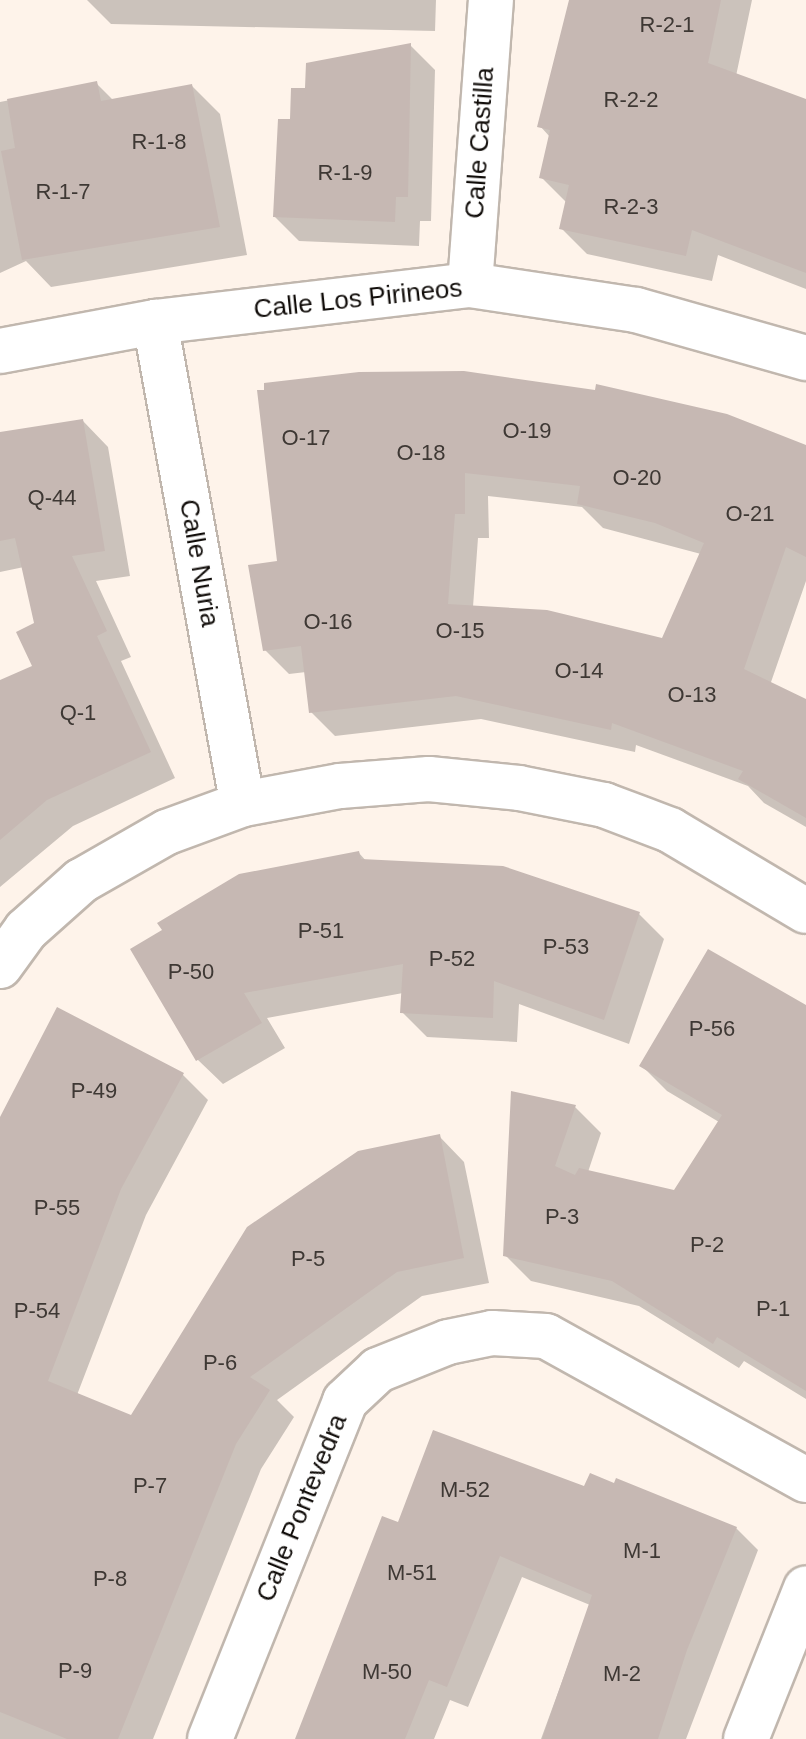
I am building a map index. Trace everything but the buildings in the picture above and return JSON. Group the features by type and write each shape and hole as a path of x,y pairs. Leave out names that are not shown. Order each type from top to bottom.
{"street":[{"name":"Calle Castilla","path":"470,285 491,0"},
{"name":"Calle Los Pirineos","path":"0,351 155,322 470,285 636,310 806,358"},
{"name":"Calle Nuria","path":"155,322 243,804"},
{"path":"0,966 26,930 81,881 167,832 243,804 340,786 429,779 519,788 604,805 670,830 806,911"},
{"name":"Calle Pontevedra","path":"210,1739 345,1401 378,1370 448,1342 492,1333 546,1336 806,1480"},
{"path":"746,1739 806,1588"}]}
